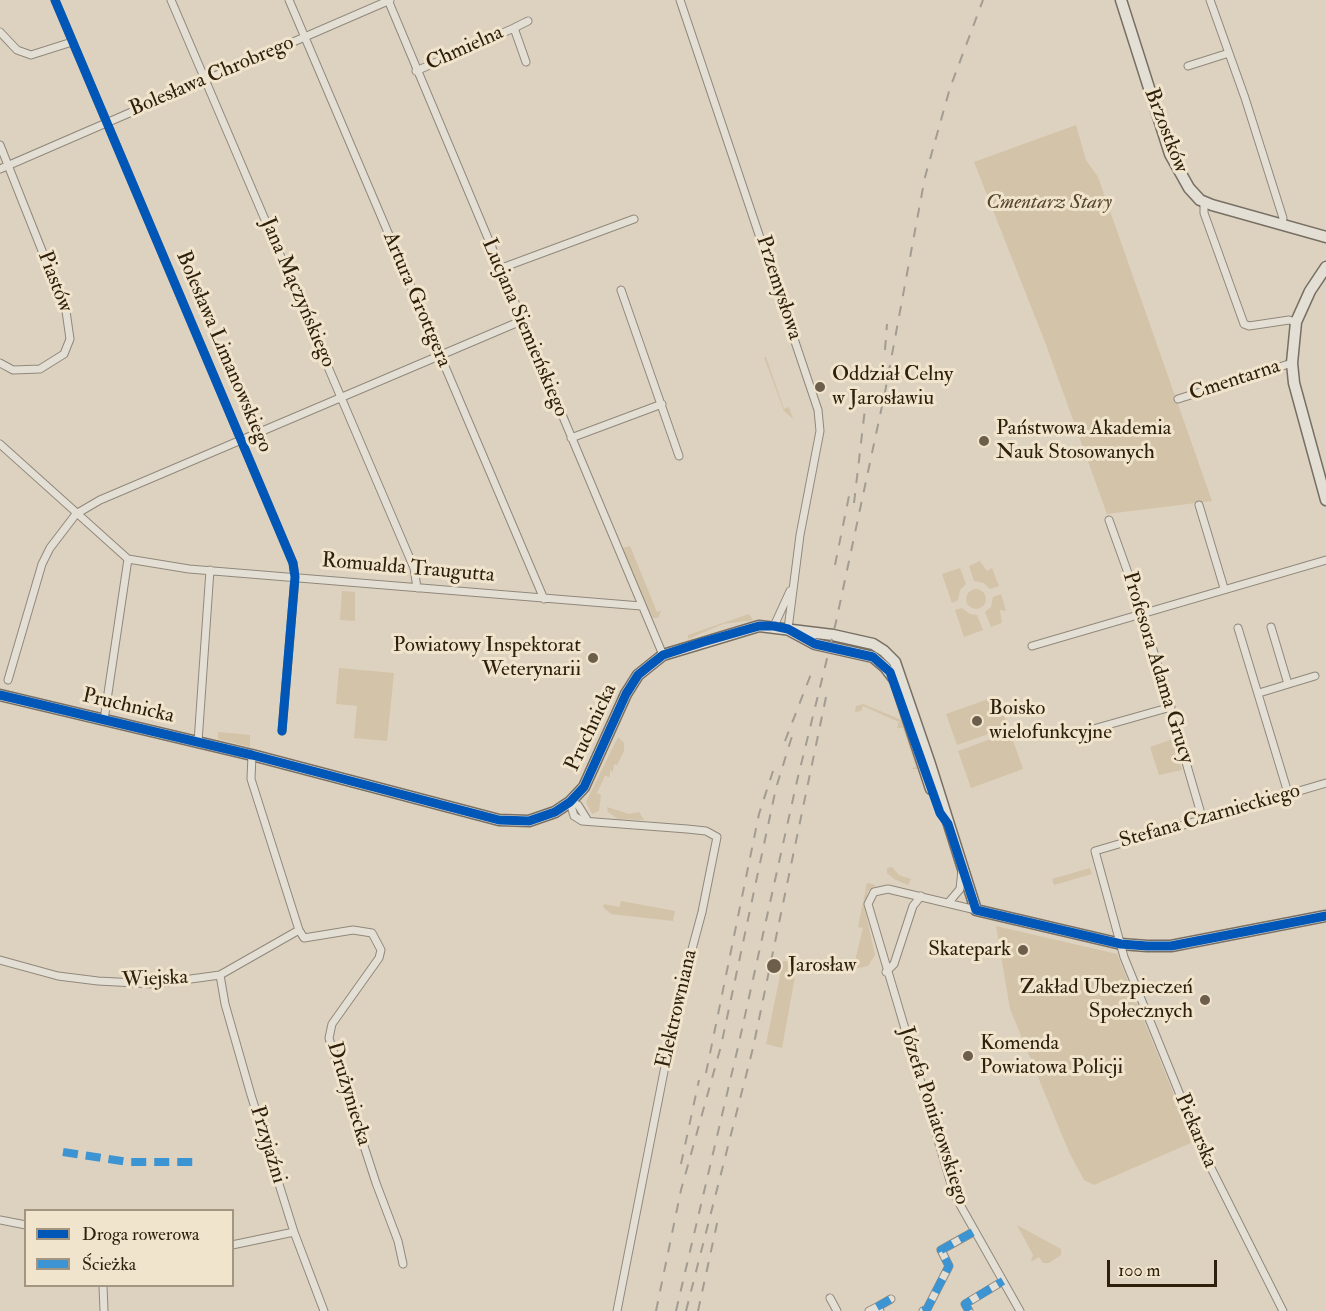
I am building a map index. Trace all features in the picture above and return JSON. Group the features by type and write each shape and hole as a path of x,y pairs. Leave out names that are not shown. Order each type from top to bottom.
{"main road":[{"name":"Brzostków","path":"1121,0 1170,153 1181,177 1204,203"},
{"path":"1204,203 1326,237"},
{"path":"1326,267 1310,291 1296,322 1292,363 1294,383 1326,500"},
{"name":"Pruchnicka","path":"0,695 252,755 499,820 529,821 548,815 570,802 590,778 626,693 638,675 663,655 759,626 833,634 873,644 895,662 976,910"},
{"path":"976,910 1121,945 1171,946 1326,916"}],"street":[{"name":"Bolesława Limanowskiego","path":"55,0 293,563 295,577 282,731"},
{"name":"Jana Mączyńskiego","path":"171,0 414,568 417,588"},
{"name":"Artura Grottgera","path":"289,0 544,599"},
{"name":"Bolesława Chrobrego","path":"0,169 389,0"},
{"name":"Lucjana Siemieńskiego","path":"389,0 416,71 663,655"},
{"name":"Przemysłowa","path":"680,0 728,135 818,410 820,431 793,583"},
{"path":"1210,0 1283,218 1282,224"},
{"path":"514,28 528,21"},
{"name":"Chmielna","path":"416,71 514,28 526,62"},
{"path":"0,32 17,50 31,55 72,42"},
{"path":"1188,66 1229,53"},
{"name":"Piastów","path":"0,145 66,311 70,339 64,354 40,369 13,370 0,363"},
{"path":"1204,203 1204,213 1244,324 1249,326 1289,320 1296,322"},
{"path":"499,269 634,219"},
{"path":"621,290 679,456"},
{"path":"8,680 42,564 50,548 76,514 100,500 521,321"},
{"name":"Cmentarna","path":"1178,399 1292,363"},
{"path":"570,438 662,404"},
{"path":"0,456 3,447 128,559 104,720"},
{"path":"1199,505 1224,588"},
{"name":"Profesora Adama Grucy","path":"1109,520 1142,612 1202,817"},
{"name":"Romualda Traugutta","path":"128,559 210,570 641,606"},
{"path":"1032,646 1326,560"},
{"path":"198,742 210,570"},
{"path":"774,626 793,583"},
{"path":"788,629 793,583"},
{"path":"1271,627 1288,684"},
{"path":"1238,628 1288,793"},
{"path":"1259,693 1315,676"},
{"path":"1079,733 1171,707"},
{"path":"252,755 251,779 299,930"},
{"name":"Stefana Czarnieckiego","path":"1095,851 1202,817 1326,783"},
{"name":"Elektrowniana","path":"570,802 574,816 582,821 706,831 717,837 702,912 677,1005 617,1311"},
{"name":"Piekarska","path":"1095,851 1121,945 1204,1154 1283,1311"},
{"path":"949,902 960,889 962,869"},
{"name":"Józefa Poniatowskiego","path":"921,896 879,890 870,898 868,911 954,1194 1020,1311"},
{"path":"886,972 894,964 913,906 921,896 976,910"},
{"name":"Drużyniecka","path":"299,930 304,938 353,930 372,933 381,950 379,958 332,1024 328,1038 376,1183 398,1241 403,1263"},
{"name":"Wiejska","path":"0,960 58,976 153,984 220,975 299,930"},
{"name":"Przyjaźni","path":"220,975 228,1015 294,1232 324,1311"},
{"path":"0,1220 24,1225"},
{"path":"923,1311 927,1309 949,1266 941,1250 975,1231"},
{"path":"234,1245 294,1232"},
{"path":"969,1311 965,1304 1003,1281"},
{"path":"103,1287 104,1311"},
{"path":"830,1298 837,1311"},
{"path":"869,1311 878,1309 891,1299"}],"green space":[{"name":"Cmentarz Stary","path":"1076,125 1086,160 1098,177 1212,501 1107,514 1045,342 974,162"},
{"path":"764,357 766,357 784,409 789,407 793,419 784,411"},
{"path":"630,546 657,612 661,611 658,618 650,615 622,548"},
{"path":"980,561 987,571 992,568 999,586 990,589 984,583 974,581 969,566"},
{"path":"960,568 966,584 960,590 958,600 952,603 942,574"},
{"path":"976,589 983,592 986,599 983,606 976,609 969,606 966,599 969,592"},
{"path":"342,591 355,592 355,621 340,620"},
{"path":"1001,594 1006,611 1000,610 1002,623 991,627 985,612 991,607 993,597"},
{"path":"962,608 970,614 977,615 983,630 964,637 955,610"},
{"path":"749,614 753,620 723,624 688,639 688,635"},
{"path":"339,668 394,673 387,741 354,738 357,706 336,704"},
{"name":"Boisko wielofunkcyjne","path":"997,696 1008,727 957,745 946,714"},
{"path":"863,704 904,721 918,769 911,769 916,767 903,728 897,728 899,722 863,706 861,711 855,712 856,706"},
{"path":"218,732 250,735 250,747 218,739"},
{"path":"1010,732 1023,769 971,788 958,751"},
{"path":"618,737 624,743 624,751 617,765 614,764 613,772 610,770 610,777 605,776 597,793 601,795 599,811 592,814 586,802"},
{"path":"1173,739 1182,770 1159,775 1150,747"},
{"path":"607,807 629,814 639,812 644,820 618,819 608,812"},
{"path":"892,867 899,875 911,879 908,885 887,873 887,868"},
{"path":"1090,868 1092,874 1054,885 1052,879"},
{"path":"867,883 876,885 868,891 864,905 875,955 868,966 853,969 863,928 858,927"},
{"path":"621,901 675,911 673,921 611,914 603,907 604,904 619,907"},
{"path":"996,926 1117,954 1193,1142 1094,1185 1084,1180 1069,1152 1010,1009"},
{"path":"783,961 790,962 789,970 796,971 782,1048 766,1044"},
{"path":"1017,1225 1061,1249 1061,1255 1049,1263 1043,1263 1039,1257 1031,1262 1033,1255"}],"railway":[{"path":"676,1311 797,781 836,622 885,392 925,177 950,88 983,0"},
{"path":"885,350 887,324"},
{"path":"854,503 866,400"},
{"path":"835,565 850,491"},
{"path":"785,741 811,674"},
{"path":"686,1311 753,1048 826,697"},
{"path":"656,1311 681,1190 721,1046 776,788 793,733"},
{"path":"706,1073 759,814 773,771"},
{"path":"681,1164 699,1080"},
{"path":"698,1311 718,1219"}],"marked path":[{"path":"63,1152 128,1162 199,1162"},
{"path":"923,1311 927,1309 949,1266 941,1250 975,1231"},
{"path":"969,1311 965,1304 1003,1281"},
{"path":"877,1307 891,1299"}],"cycle path":[{"path":"55,0 293,563 295,577 282,731"},
{"path":"0,695 252,755 499,820 529,821 555,812 570,802 584,787 626,694 638,675 649,666 663,655 703,642 759,626 774,626 788,629 815,644 873,657 890,672 940,813 948,824 976,910 1121,944 1147,946 1171,946 1326,916"}],"place":[{"name":"Oddział Celny w Jarosławiu","path":"820,387"},
{"name":"Państwowa Akademia Nauk Stosowanych","path":"984,441"},
{"name":"Powiatowy Inspektorat Weterynarii","path":"593,658"},
{"name":"Boisko wielofunkcyjne","path":"977,721"},
{"name":"Skatepark","path":"1023,950"},
{"name":"Jarosław","path":"774,966"},
{"name":"Zakład Ubezpieczeń Społecznych","path":"1205,1000"},
{"name":"Komenda Powiatowa Policji","path":"968,1056"}]}
